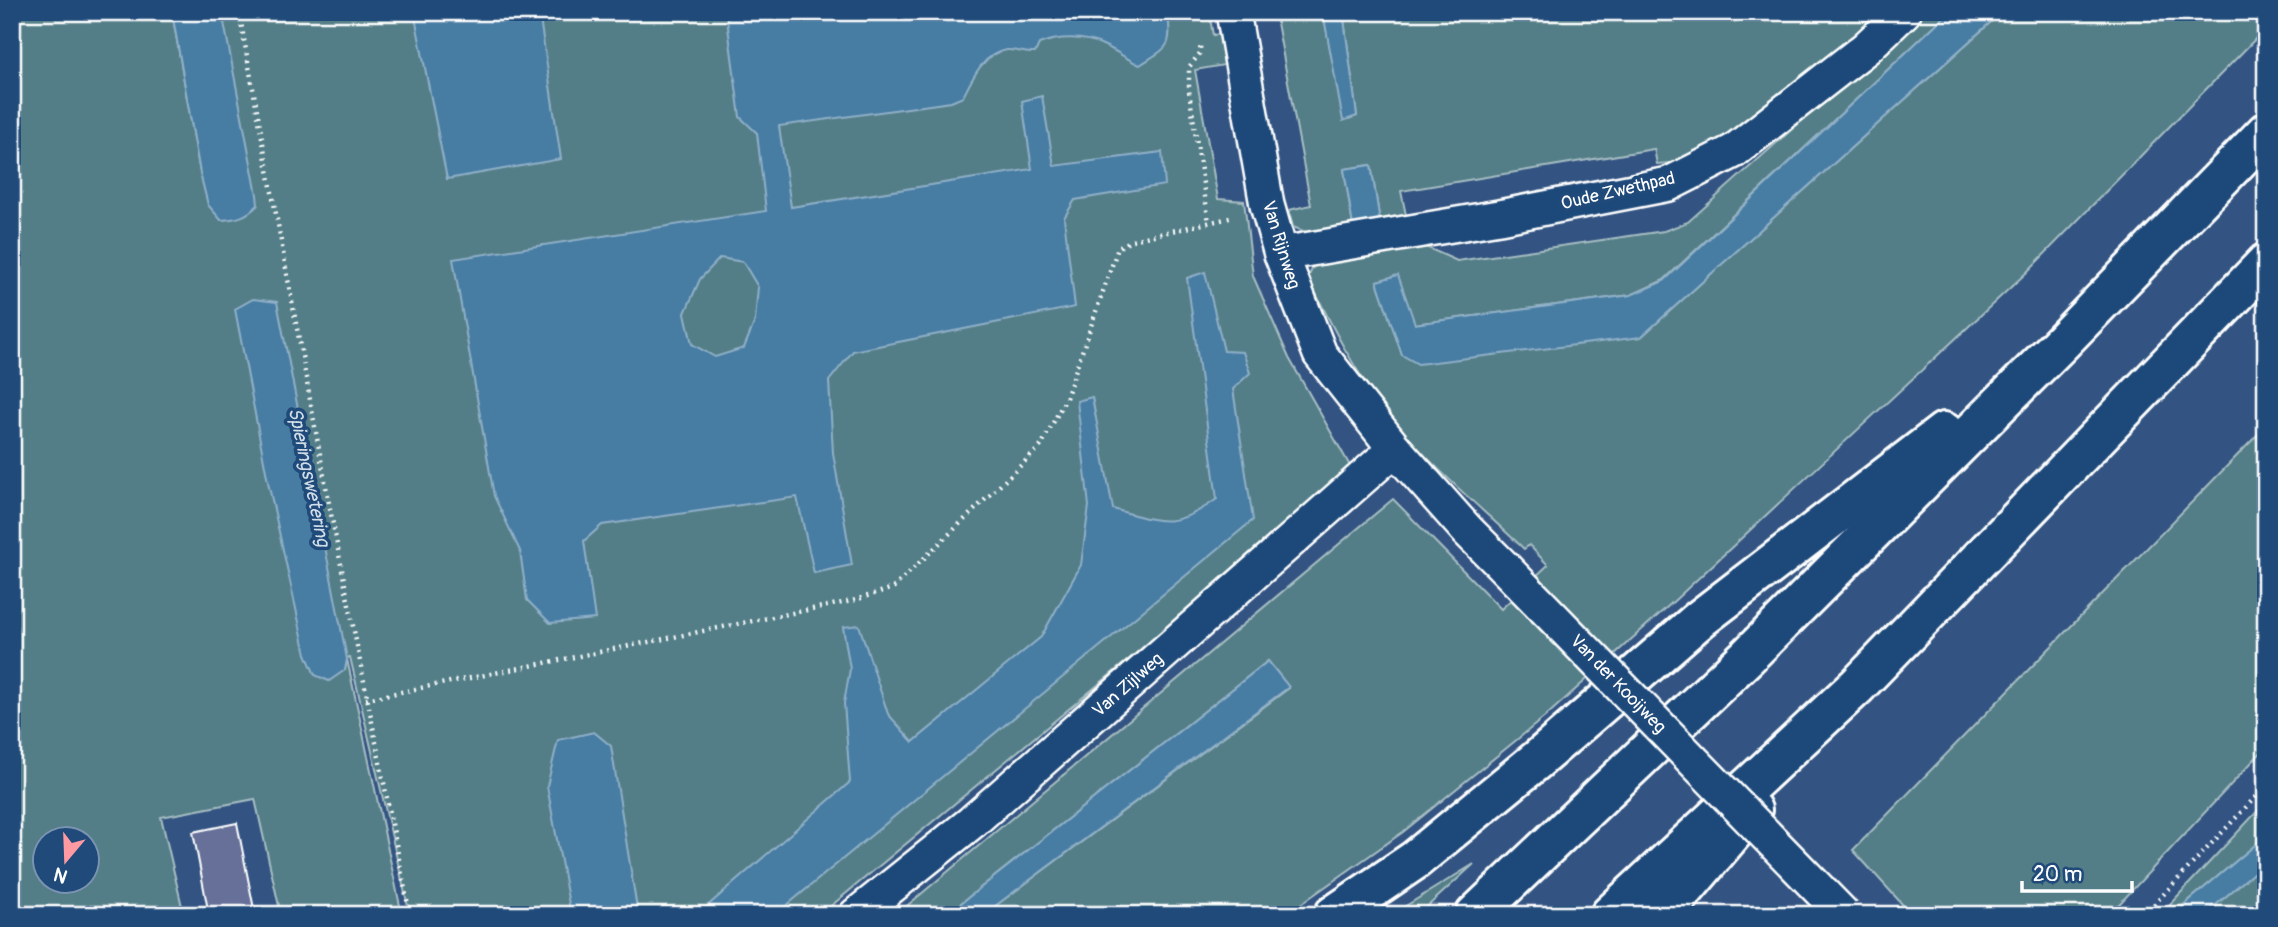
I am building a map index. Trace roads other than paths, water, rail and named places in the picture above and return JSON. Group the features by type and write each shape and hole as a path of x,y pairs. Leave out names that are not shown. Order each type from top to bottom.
{"highway":[{"path":"1475,915 1748,656 2062,342 2266,132"},
{"path":"1610,915 1857,685 2266,263"},
{"path":"1334,915 1415,860 1537,760 1700,619 2062,342"},
{"path":"1663,915 1857,685"}],"street":[{"name":"Van Rijnweg","path":"1233,12 1267,205 1281,254 1320,354 1395,449"},
{"name":"Oude Zwethpad","path":"1281,254 1499,217 1669,184 1734,150 1866,48 1904,12"},
{"name":"Van der Kooijweg","path":"1395,449 1467,530 1844,915"},
{"name":"Van Zijlweg","path":"856,915 972,822 1395,449"}],"water":[{"path":"172,12 222,12 258,205 241,217 221,220 208,205"},
{"path":"414,12 539,12 561,159 447,179"},
{"path":"726,12 1168,12 1169,40 1163,50 1140,65 1097,43 1072,38 1055,40 1039,44 1035,53 1007,50 991,56 979,68 963,97 951,102 779,126 791,207 1032,169 1022,101 1042,96 1054,166 1162,152 1165,185 1075,200 1064,218 1075,307 853,351 829,381 833,453 852,565 814,573 797,497 602,525 584,541 595,619 550,623 527,600 520,551 494,496 453,259 766,211 757,133 740,117","holes":["720,258 743,262 758,287 755,321 744,348 715,357 692,344 685,313 700,279"]},
{"path":"1323,12 1343,12 1357,116 1343,121"},
{"path":"1949,12 1998,12 1993,20 1641,337 1418,364 1402,355 1377,281 1398,275 1415,324 1631,295 1664,281"},
{"path":"1371,165 1380,222 1353,226 1344,169"},
{"path":"1205,272 1224,351 1243,352 1250,373 1233,389 1253,520 775,915 697,915 850,782 844,703 850,669 843,627 859,625 888,714 913,742 1041,637 1081,565 1089,506 1077,401 1092,397 1113,509 1156,520 1178,519 1217,499 1187,278"},
{"name":"Spieringswetering","path":"253,299 277,302 347,659 345,670 329,681 315,675 306,654 268,482 235,309"},
{"path":"1268,661 1289,687 983,915 946,915"},
{"path":"594,732 611,746 638,915 571,915 547,786 558,740"},
{"path":"2266,836 2266,862 2204,915 2184,915 2179,909"}]}
